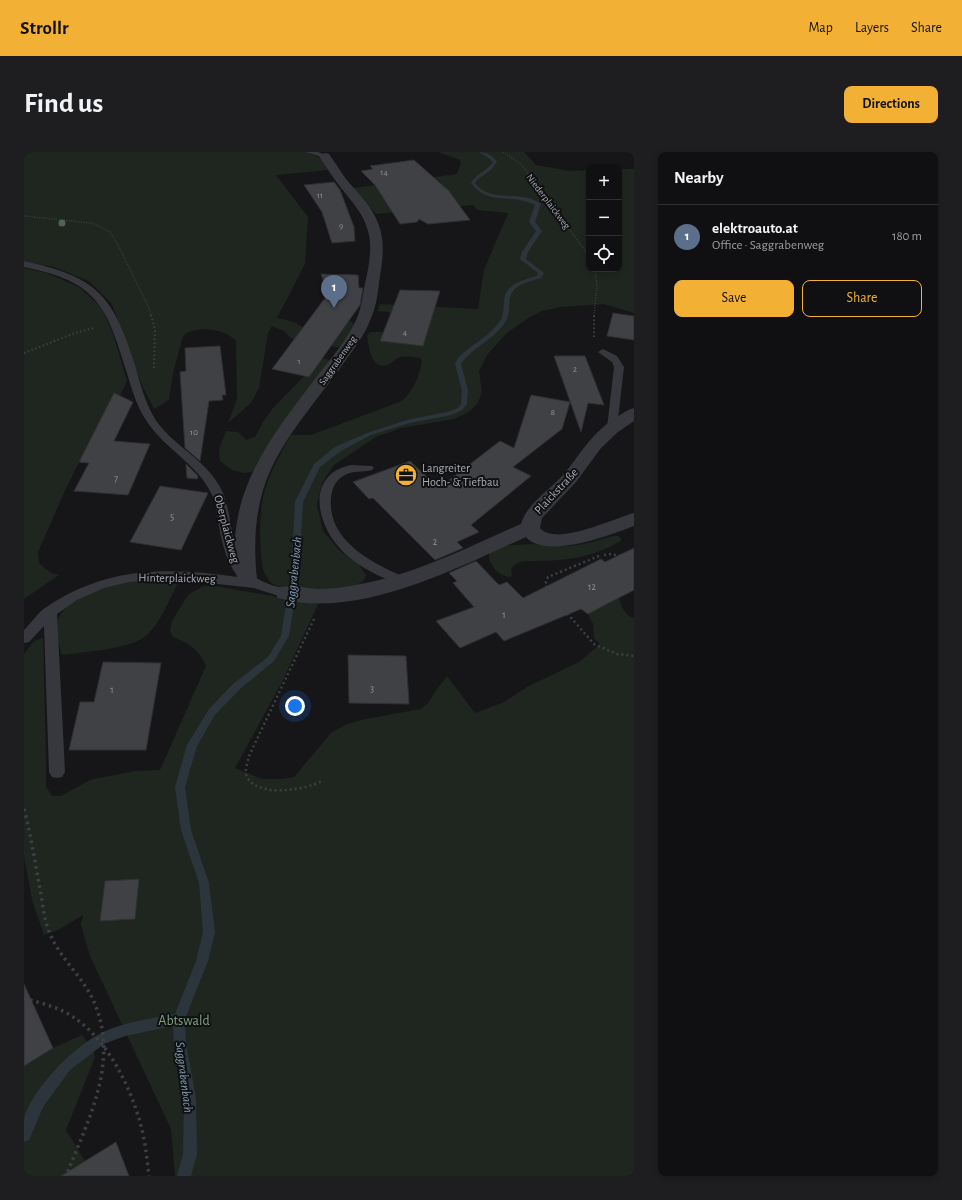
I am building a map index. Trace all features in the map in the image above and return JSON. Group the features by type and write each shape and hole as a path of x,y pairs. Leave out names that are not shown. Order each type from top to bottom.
{"street":[{"name":"Saggrabenweg","path":"250,582 245,564 246,533 248,511 254,486 262,468 275,447 353,338 365,316 369,298 376,250 374,229 366,212 346,187 325,156"},
{"name":"Plaickstraße","path":"634,413 612,428 595,444 567,481 533,516 530,528 537,537 542,539 566,540 590,534 634,519"},
{"path":"293,595 324,597 361,593 402,581 530,528"}],"lane":[{"name":"Saggrabenweg","path":"309,152 325,156"},
{"name":"Oberplaickweg","path":"24,264 56,272 79,282 88,288 104,304 114,323 141,399 152,422 169,443 209,479 218,493 232,558 250,582"},
{"path":"603,352 614,358 618,362 619,367 612,428"},
{"path":"368,468 344,470 333,478 326,491 325,502 327,517 336,536 352,553 370,566 402,581"},
{"name":"Hinterplaickweg","path":"24,638 35,625 62,603 81,592 104,583 126,578 172,576 206,577 250,582"},
{"path":"250,582 267,590 293,595"},
{"path":"50,612 57,772"}],"path":[{"name":"Niederplaickweg","path":"503,152 521,164 539,186 586,252"},
{"path":"595,272 597,288 593,326 594,337 595,343 603,352"},
{"path":"24,353 75,334 114,323"},
{"path":"622,556 610,554 598,556 548,577 545,585 552,596 594,644 617,654 634,656"},
{"path":"322,781 307,788 273,790 262,788 247,777 246,766 249,756 324,597"},
{"path":"24,809 29,827 41,896 51,937 94,1002 101,1023 105,1051 95,1101 66,1176"},
{"path":"24,998 70,1015 86,1028 105,1051 121,1077 138,1117 149,1176"}],"green space":[{"path":"24,152 305,152 321,158 328,170 276,175 308,217 305,264 277,318 294,322 303,328 345,319 352,322 354,325 353,331 342,348 295,340 284,331 272,326 268,333 259,388 251,403 228,423 237,399 236,341 225,333 218,331 202,329 195,330 183,336 173,373 169,400 154,409 141,383 112,304 89,281 54,267 24,261"},
{"path":"438,152 524,152 536,165 570,171 586,170 586,272 622,272 622,169 634,169 634,313 604,304 561,307 542,311 530,317 507,333 487,355 479,371 482,392 478,403 469,412 454,419 401,428 376,437 334,465 322,483 317,505 323,531 339,550 359,565 366,575 365,578 362,582 354,586 330,590 302,591 278,586 270,582 264,573 260,544 260,521 262,501 269,478 291,435 311,435 402,401 406,397 413,388 418,377 422,361 420,358 400,357 390,364 384,366 379,365 375,362 370,352 367,335 371,332 383,332 380,341 422,346 430,323 397,313 377,311 380,304 478,309 484,270 508,213 478,210 473,205 376,214 353,188 457,174 461,162 460,160"},
{"path":"24,268 47,273 79,287 102,308 113,334 127,381 102,434 79,462 38,552 39,563 51,573 59,575 24,599"},
{"path":"322,358 329,360 329,363 318,381 291,411 260,462 252,472 244,473 232,470 220,461 219,449 226,431 238,432 246,440 255,437 273,408"},
{"path":"618,536 621,538 621,541 589,555 567,559 520,562 511,569 511,577 502,575 495,570 489,557 489,553 501,546 529,544 569,546 584,544"},
{"path":"136,580 158,580 178,583 161,617 152,630 140,640 131,644 62,655 57,640 56,631 58,619 65,609 74,601 99,589"},
{"name":"Abtswald","path":"203,586 215,586 318,604 282,682 235,768 262,779 282,779 294,777 331,733 347,724 421,709 429,702 447,676 475,713 504,702 527,687 579,662 600,644 594,638 593,624 588,614 619,598 626,613 634,618 634,1176 175,1176 171,1129 90,956 81,925 83,915 58,930 44,935 32,900 24,857 24,654 34,641 43,638 46,787 52,796 61,796 90,780 136,771 160,770 206,666 197,651 172,636 170,630 172,621 188,595"},
{"path":"82,1035 93,1050 95,1057 66,1130 85,1161 90,1176 24,1176 24,1066 53,1048"}],"building":[{"path":"414,160 449,191 470,220 428,224 419,219 417,222 400,224 375,185 361,171 373,169 370,166"},
{"path":"334,182 340,190 354,227 355,241 332,243 322,212 304,185"},
{"path":"321,274 358,275 359,288 363,288 360,305 309,377 272,369 325,298 330,299"},
{"path":"400,290 440,291 423,346 380,341"},
{"path":"613,313 634,316 634,340 607,336"},
{"path":"220,346 226,395 222,395 223,400 209,401 200,461 185,448 180,372 186,371 185,348"},
{"path":"554,356 585,356 604,405 588,403 581,432"},
{"path":"114,393 133,402 114,441 150,444 128,495 74,491 89,463 79,462"},
{"path":"531,395 570,402 562,429 513,467 531,476 471,525 479,532 457,542 463,548 435,560 373,498 369,499 353,482 410,461 439,488 500,441 514,448"},
{"path":"186,464 198,476 197,479 187,478"},
{"path":"160,486 208,493 181,550 130,542"},
{"path":"634,548 634,590 588,614 581,609 504,641 496,632 460,648 436,621 474,607 453,583 457,581 449,573 476,561 499,585 507,582 523,598 601,559 605,562"},
{"path":"348,655 406,656 409,704 349,703"},
{"path":"103,662 161,663 146,750 69,750 80,702 94,702"},
{"path":"139,879 135,919 100,921 105,881"},
{"path":"24,984 53,1048 24,1066"},
{"path":"116,1142 129,1176 61,1176"}],"waterway":[{"name":"Saggrabenbach","path":"179,1019 202,961 209,932 204,883 186,830 180,787 192,745 212,712 237,686 271,659 285,636 295,573 299,502 317,466 338,449 369,434 409,421 449,414 460,409 464,404 465,390 458,364 461,358 486,339 502,322 507,314 507,298 512,289 520,283 539,277 541,273 523,259 527,248 539,231 532,222 538,204 530,200 520,198 492,196 484,194 478,190 473,183 495,162 492,158 481,152"},
{"path":"24,1135 38,1102 66,1066 100,1040 125,1030 179,1019"},
{"name":"Saggrabenbach","path":"179,1019 180,1042 190,1099 190,1154 184,1176"}],"place":[{"name":"elektroauto.at","path":"334,308"},
{"name":"Langreiter Hoch- & Tiefbau","path":"406,475"}]}
